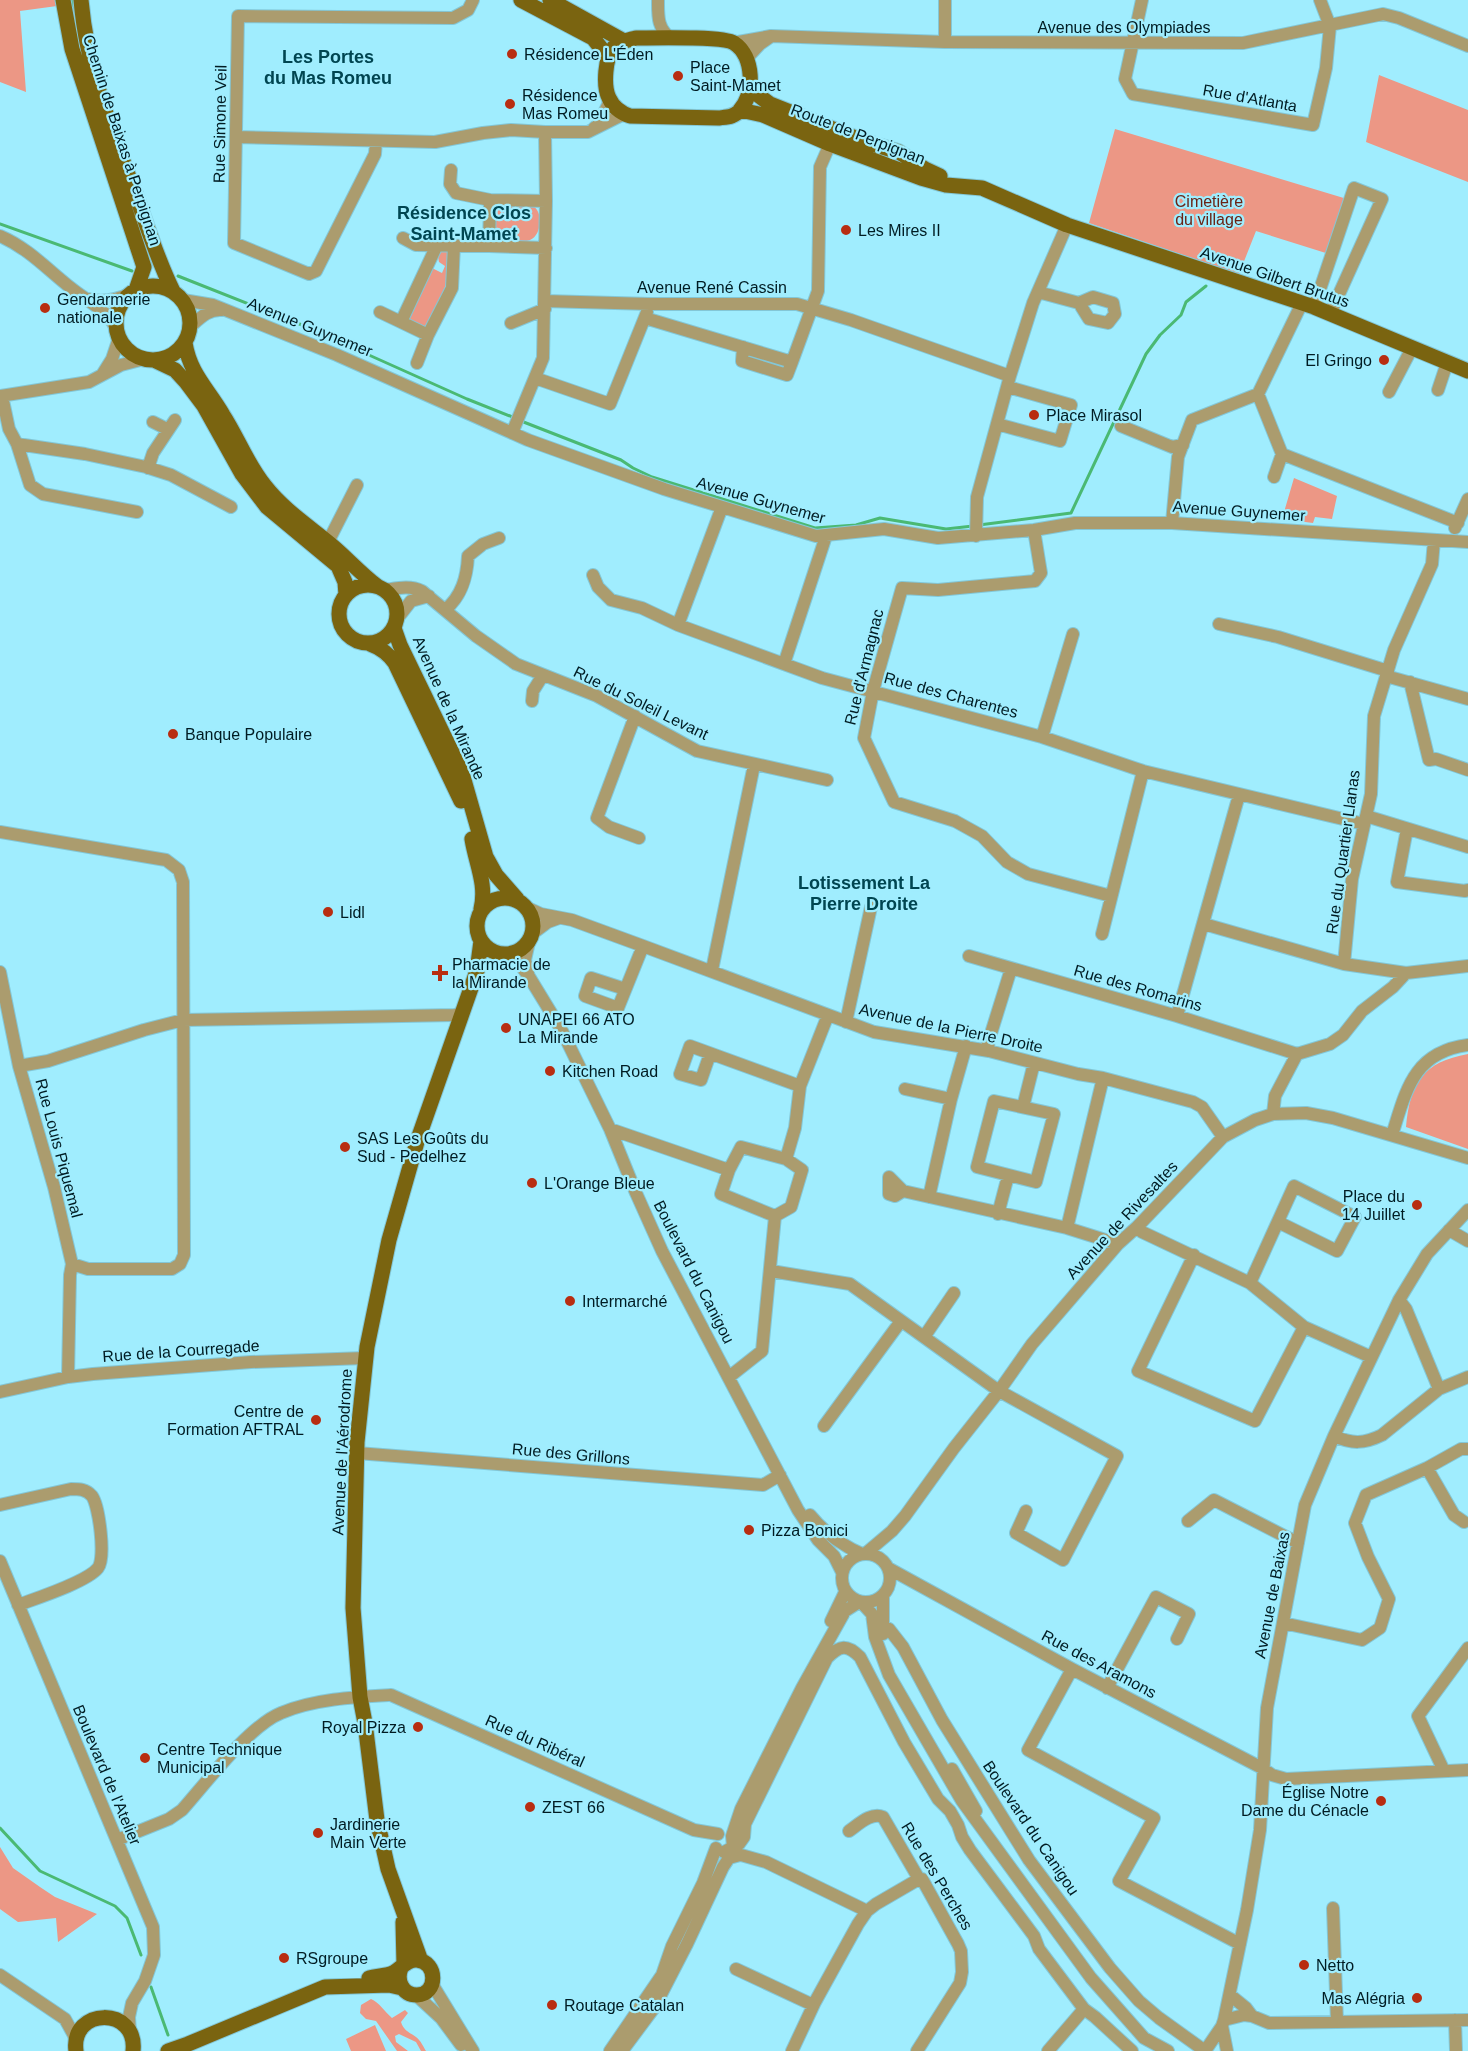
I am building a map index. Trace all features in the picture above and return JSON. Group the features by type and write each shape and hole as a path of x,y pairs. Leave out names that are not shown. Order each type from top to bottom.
{"main road":[{"name":"Chemin de Baixas à Perpignan","path":"63,0 72,49 144,267 142,278 133,292"},
{"name":"Chemin de Baixas à Perpignan","path":"81,0 84,30 95,80 110,128 162,268 178,296"},
{"path":"521,0 593,38 608,57"},
{"path":"550,0 624,41"},
{"path":"645,38 718,39 733,43 747,58 750,89 740,110 733,116 719,118 624,114 610,101 607,94 608,57 615,46 624,41 645,38"},
{"name":"Route de Perpignan","path":"750,89 770,104 863,141 899,152 925,169 964,186"},
{"name":"Route de Perpignan","path":"740,110 763,115 830,144 921,178 946,185 982,188 1067,225"},
{"name":"Avenue Gilbert Brutus","path":"1067,225 1308,305 1468,371"},
{"path":"149,360 166,358 177,352 185,343 191,326 189,312 178,296 161,286 148,286 133,292 122,303 117,315 118,333 126,348 149,360 175,370 186,382 204,406 242,474 267,507 338,566 345,582 346,595"},
{"path":"185,343 193,372 225,417 252,468 265,487 291,514 328,542 381,588 396,605 395,624 387,637 370,644 354,639 343,628 339,615 342,602 354,588 363,585 381,588"},
{"name":"Avenue de la Mirande","path":"395,624 400,645 462,773 486,857 496,875 522,904"},
{"name":"Avenue de la Mirande","path":"370,644 380,647 395,663 459,795 484,885 485,895 481,909"},
{"path":"477,971 485,962 503,954 516,952 530,938 532,916 522,904 507,897 488,902 481,909 476,926 481,941 492,951 503,954"},
{"name":"Avenue de l'Aérodrome","path":"421,1961 388,1869 377,1820 360,1697 353,1608 357,1453 365,1358 389,1240 417,1142 477,971 481,941"},
{"name":"Avenue de l'Aérodrome","path":"403,1910 403,1966"},
{"path":"168,2051 325,1987 389,1985 409,1992 426,1992 432,1984 433,1972 426,1963 410,1961 390,1974 335,1986"},
{"path":"403,1966 398,1978 409,1992"},
{"path":"76,2045 79,2032 88,2022 103,2017 125,2025 132,2041 148,2051"}],"street":[{"name":"Rue Simone Veil","path":"376,141 375,154 316,272 309,274 234,243 238,16 453,18 468,10 473,0"},
{"path":"658,0 658,20 665,33 672,39"},
{"path":"945,0 945,42"},
{"path":"1132,44 1142,0"},
{"path":"1320,0 1330,26"},
{"name":"Avenue des Olympiades","path":"733,43 771,36 945,42 1243,43 1383,14 1399,18 1468,46"},
{"path":"645,38 658,20"},
{"name":"Rue d'Atlanta","path":"1132,44 1125,79 1133,94 1313,125 1326,68 1330,26"},
{"path":"747,58 771,36"},
{"path":"588,132 598,125 610,101"},
{"path":"236,137 435,142 492,132 588,132 624,114"},
{"path":"516,424 543,358 546,248 545,132"},
{"path":"645,318 792,362 818,291 820,167 830,144"},
{"path":"451,170 450,184 456,193 490,200 546,201"},
{"path":"1172,523 1178,457 1192,420 1258,394 1308,305 1354,188 1382,199 1330,314"},
{"path":"489,246 490,200"},
{"path":"976,529 977,497 1009,382 1038,292 1067,225"},
{"path":"0,236 33,255 109,315 118,333 111,359 102,376"},
{"path":"403,238 416,245 546,248"},
{"path":"401,322 437,245"},
{"path":"417,363 428,335 452,288 454,245"},
{"path":"86,299 104,301 117,299 133,292"},
{"path":"1038,292 1079,303"},
{"name":"Avenue Guynemer","path":"178,296 213,305 516,424 664,489 816,536 884,529 938,538 976,529 1035,530 1076,523 1172,523 1265,524 1468,542"},
{"path":"535,378 610,404 650,304"},
{"name":"Avenue René Cassin","path":"545,305 797,304 851,320 1071,405 1060,441 997,424"},
{"path":"511,323 545,305"},
{"name":"Avenue Guynemer","path":"191,326 213,309 224,310"},
{"path":"380,312 428,335"},
{"path":"1389,392 1412,348"},
{"path":"137,512 36,491 30,485 9,429 1,396 89,382 133,360 149,360"},
{"path":"1438,390 1447,363"},
{"path":"1258,394 1282,454 1274,477"},
{"path":"148,468 171,425 153,422"},
{"path":"1121,426 1172,447 1183,445"},
{"path":"16,444 84,454 148,468 171,475 231,507"},
{"path":"1282,454 1458,523"},
{"path":"328,542 357,485"},
{"path":"1449,540 1468,499"},
{"path":"678,625 722,507"},
{"name":"Rue d'Armagnac","path":"1035,530 1041,573 1035,581 938,590 902,588 873,691 864,738 894,802 955,821 982,836 1007,862 1028,874 1111,896"},
{"path":"784,664 826,536"},
{"path":"445,610 454,602 467,576 468,556 483,544 499,538"},
{"name":"Rue du Quartier Llanas","path":"1344,964 1352,879 1371,794 1374,716 1394,650 1432,564 1434,540"},
{"name":"Rue des Charentes","path":"593,575 598,587 611,600 642,608 678,625 822,678 1042,737 1143,771 1239,795 1407,829 1468,847"},
{"name":"Rue du Soleil Levant","path":"381,588 415,587 476,636 516,664 597,696 697,751 827,780"},
{"path":"395,624 411,601 429,596"},
{"path":"1219,624 1278,637 1410,682 1468,699"},
{"path":"1042,737 1073,634"},
{"path":"532,701 533,691 543,675"},
{"path":"1410,682 1429,760 1436,759 1468,770"},
{"path":"635,716 597,818 609,828 639,838"},
{"path":"712,970 754,765"},
{"path":"1102,934 1143,771"},
{"path":"1177,1016 1239,795"},
{"path":"1407,829 1397,882 1468,890"},
{"path":"0,832 166,860 179,870 183,882 185,929 184,1255 180,1264 172,1269 88,1269 72,1264"},
{"name":"Avenue de la Pierre Droite","path":"522,904 541,914 560,917 712,970 874,1032 966,1046 1193,1101 1202,1107 1223,1137"},
{"path":"846,1022 871,908"},
{"path":"528,975 525,960 530,938 548,922 560,917"},
{"path":"1203,924 1344,964 1406,973 1468,966"},
{"path":"626,989 643,946"},
{"name":"Boulevard du Canigou","path":"503,954 517,961 528,975 561,1029 610,1129 662,1251 798,1510 818,1540 834,1556 842,1572"},
{"name":"Rue des Romarins","path":"969,956 1177,1016 1297,1054"},
{"path":"989,1051 988,1043 1011,969"},
{"path":"0,972 2,997 19,1066"},
{"path":"1273,1114 1275,1096 1297,1054 1330,1044 1343,1035 1362,1011 1393,987 1406,973"},
{"name":"Rue Louis Piquemal","path":"68,1377 72,1264 54,1187 19,1066 48,1061 183,1020 432,1016 462,1013"},
{"path":"786,1159 795,1128 800,1086 828,1016"},
{"path":"1392,1136 1403,1097 1410,1081 1422,1066 1436,1055 1458,1046 1468,1045"},
{"path":"929,1197 951,1099 966,1046"},
{"path":"710,1054 800,1086"},
{"path":"1023,1107 1034,1063"},
{"path":"1066,1228 1103,1078"},
{"path":"904,1089 951,1099"},
{"path":"994,1101 1023,1107 1054,1114 1036,1182 977,1167 994,1101"},
{"name":"Avenue de Rivesaltes","path":"864,1553 892,1531 1032,1344 1119,1244 1223,1137 1255,1120 1273,1114 1306,1113 1468,1158"},
{"path":"610,1129 729,1170"},
{"path":"741,1147 786,1159 802,1170 791,1207 775,1216 721,1194 729,1170 741,1147"},
{"path":"998,1214 1008,1176"},
{"path":"1250,1283 1278,1221 1294,1186 1355,1217 1337,1251 1278,1221"},
{"path":"903,1191 1066,1228 1119,1244"},
{"name":"Avenue de Baixas","path":"1206,2051 1223,2023 1240,1944 1260,1830 1267,1708 1305,1505 1334,1436 1399,1300 1427,1254 1468,1209"},
{"path":"729,1377 762,1351 775,1216"},
{"path":"1458,1220 1468,1239"},
{"path":"1137,1227 1142,1232 1250,1283 1304,1327 1371,1357"},
{"path":"1449,1230 1468,1239"},
{"path":"1194,1255 1138,1371 1255,1421 1304,1327"},
{"path":"771,1270 850,1284 999,1391 1117,1456 1063,1560 1016,1533 1026,1511"},
{"path":"924,1337 954,1293"},
{"path":"1399,1300 1406,1309 1439,1389"},
{"path":"1389,1320 1413,1326"},
{"path":"824,1426 901,1321"},
{"name":"Rue de la Courregade","path":"0,1392 68,1377 251,1362 365,1358"},
{"path":"1334,1436 1353,1443 1373,1440 1439,1389 1468,1377"},
{"path":"1283,1623 1362,1640 1380,1628 1389,1599 1368,1557 1355,1523 1366,1495 1427,1468 1461,1449 1468,1449"},
{"name":"Rue des Grillons","path":"357,1453 763,1485 780,1475"},
{"path":"1427,1468 1455,1515 1464,1522"},
{"name":"Boulevard du Canigou","path":"787,1487 820,1527 846,1547 864,1553"},
{"path":"0,1505 71,1489 83,1489 91,1495 96,1504 103,1556 100,1566 90,1576 18,1605"},
{"path":"1188,1521 1214,1500 1298,1543"},
{"name":"Avenue de Rivesaltes","path":"886,1565 885,1549 892,1531"},
{"path":"602,2051 622,2045 641,2004 656,1987 672,1946 703,1883 727,1844 741,1809 802,1688 845,1611 860,1602 877,1600 890,1584 886,1565 879,1557 864,1553 849,1560 842,1572 842,1586 845,1592 860,1602"},
{"name":"Boulevard de l'Atelier","path":"0,1561 153,1927 154,1955 145,1981 132,2003 129,2017 132,2041"},
{"name":"Rue des Aramons","path":"886,1565 1072,1669 1272,1775 1286,1779 1468,1770"},
{"path":"885,1593 906,1585 922,1587"},
{"path":"802,1688 845,1592"},
{"name":"Boulevard du Canigou","path":"885,1593 882,1627 889,1657 912,1703 969,1796 992,1841"},
{"path":"1107,1688 1156,1597 1189,1614 1177,1639"},
{"name":"Boulevard du Canigou","path":"860,1602 872,1614 875,1637 885,1668 962,1801 1091,1978 1144,2038 1166,2049"},
{"name":"Boulevard du Canigou","path":"882,1627 889,1629 903,1647 942,1720 1029,1860 1103,1959 1139,2001 1206,2051"},
{"path":"727,1844 744,1837 745,1824 827,1658 835,1650 846,1647 853,1650 860,1657 904,1742 938,1799 950,1811 970,1850 1028,1927 1039,1949 1084,2009 1132,2051"},
{"path":"1444,1771 1418,1716 1468,1648"},
{"path":"1072,1669 1028,1750 1154,1818 1119,1881 1240,1944"},
{"name":"Rue du Ribéral","path":"117,1840 154,1826 176,1814 248,1737 280,1713 316,1703 391,1695 727,1844"},
{"path":"904,1742 921,1731"},
{"name":"Rue des Perches","path":"849,1831 872,1816 879,1815 883,1818 919,1879 922,1880 958,1944 962,1971 957,1991 917,2051"},
{"path":"727,1844 867,1911"},
{"path":"610,2051 622,2045 654,2008 729,1858 727,1844"},
{"path":"792,2051 813,2005 867,1911 919,1879"},
{"path":"1333,1908 1337,2022"},
{"path":"736,1969 813,2005"},
{"path":"3,1976 65,2019 88,2022"},
{"path":"432,1984 473,2051"},
{"path":"409,1992 441,2018 465,2051"},
{"path":"1230,1995 1252,2016"},
{"name":"Boulevard de l'Atelier","path":"111,2018 132,2003"},
{"path":"1048,2051 1084,2009"},
{"path":"1223,2023 1244,2015 1269,2023 1462,2020 1456,2051"},
{"path":"65,2019 76,2045"},
{"name":"Avenue de Baixas","path":"1223,2023 1227,2051"}],"green space":[{"path":"0,0 56,0 57,6 20,11 26,92 0,82"},
{"path":"1379,75 1468,110 1468,182 1366,142"},
{"name":"Cimetière du village","path":"1115,129 1347,199 1329,254 1256,231 1239,274 1089,223"},
{"path":"502,203 531,205 535,208 540,222 534,237 520,242 502,241 498,238 494,228 494,211"},
{"path":"442,250 447,251 448,255 448,280 428,326 422,327 409,317 432,268 442,273 445,266 439,262 438,257"},
{"path":"1294,478 1337,496 1332,519 1315,517 1313,523 1282,519"},
{"path":"1468,1054 1468,1149 1406,1127 1411,1098 1422,1077 1440,1063"},
{"path":"0,1847 13,1868 40,1887 55,1897 97,1914 58,1942 56,1918 18,1922 0,1909"},
{"path":"371,1999 392,2018 405,2010 408,2013 401,2022 402,2025 419,2040 426,2051 421,2051 416,2042 399,2034 395,2036 396,2042 408,2051 397,2051 376,2021 366,2019 360,2013 361,2005"},
{"path":"375,2025 386,2051 351,2051 346,2039"}],"waterway":[{"path":"72,0 82,52"},
{"path":"0,224 132,271"},
{"path":"178,276 302,325 515,418"},
{"path":"979,525 1071,513 1146,354 1160,335 1181,315 1186,302 1206,286"},
{"path":"521,421 621,460 652,477 815,528 856,525 880,518 946,529 973,526"},
{"path":"0,1828 40,1871 115,1906 127,1918 141,1955"},
{"path":"151,1987 168,2035"}],"place":[{"name":"Résidence L'Éden","path":"512,54"},
{"name":"Place Saint-Mamet","path":"678,76"},
{"name":"Résidence Mas Romeu","path":"510,104"},
{"name":"Les Mires II","path":"846,230"},
{"name":"Gendarmerie nationale","path":"45,308"},
{"name":"El Gringo","path":"1384,360"},
{"name":"Place Mirasol","path":"1034,415"},
{"name":"Banque Populaire","path":"173,734"},
{"name":"Lidl","path":"328,912"},
{"name":"Pharmacie de la Mirande","path":"440,973"},
{"name":"UNAPEI 66 ATO La Mirande","path":"506,1028"},
{"name":"Kitchen Road","path":"550,1071"},
{"name":"SAS Les Goûts du Sud - Pedelhez","path":"345,1147"},
{"name":"L'Orange Bleue","path":"532,1183"},
{"name":"Place du 14 Juillet","path":"1417,1205"},
{"name":"Intermarché","path":"570,1301"},
{"name":"Centre de Formation AFTRAL","path":"316,1420"},
{"name":"Pizza Bonici","path":"749,1530"},
{"name":"Royal Pizza","path":"418,1727"},
{"name":"Centre Technique Municipal","path":"145,1758"},
{"name":"Église Notre Dame du Cénacle","path":"1381,1801"},
{"name":"ZEST 66","path":"530,1807"},
{"name":"Jardinerie Main Verte","path":"318,1833"},
{"name":"RSgroupe","path":"284,1958"},
{"name":"Netto","path":"1304,1965"},
{"name":"Mas Alégria","path":"1417,1998"},
{"name":"Routage Catalan","path":"552,2005"}],"district":[{"name":"Les Portes du Mas Romeu","path":"328,67"},
{"name":"Résidence Clos Saint-Mamet","path":"464,223"},
{"name":"Lotissement La Pierre Droite","path":"864,893"}]}
